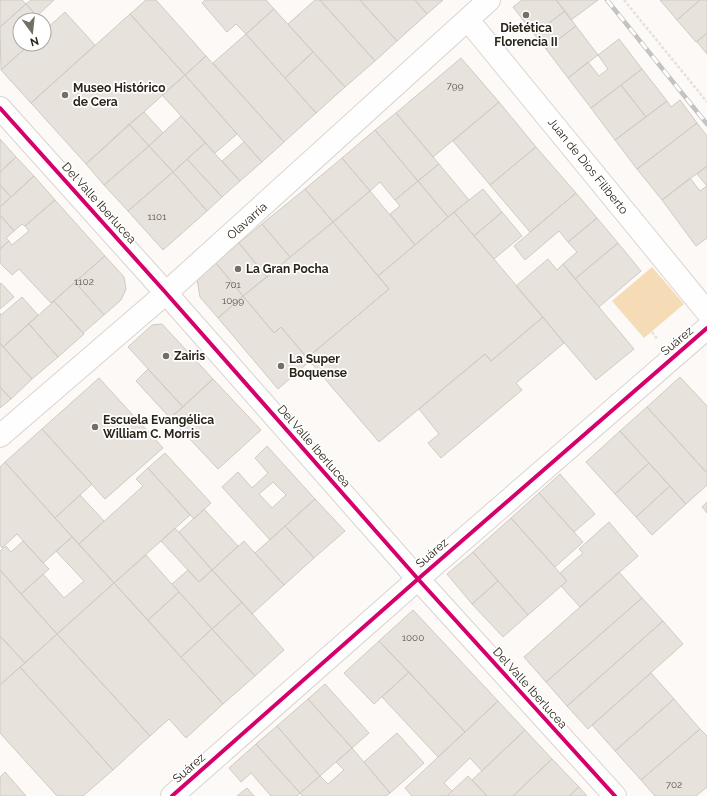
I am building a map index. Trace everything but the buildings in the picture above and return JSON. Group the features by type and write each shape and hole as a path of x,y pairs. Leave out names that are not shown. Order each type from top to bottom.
{"street":[{"name":"Olavarría","path":"0,436 166,293 489,0"},
{"name":"Juan de Dios Filiberto","path":"468,20 707,312"},
{"name":"Del Valle Iberlucea","path":"0,108 166,293 418,579 615,796"},
{"name":"Suárez","path":"172,796 418,579 707,328"}],"path":[{"path":"624,0 707,102"}],"shaded area":[{"path":"652,267 684,304 644,338 612,301"}],"railway":[{"path":"607,0 707,124"}],"cycle path":[{"path":"0,108 166,293 418,579 615,796"},
{"path":"172,796 418,579 707,328"}],"place":[{"name":"Dietética Florencia II","path":"526,15"},
{"name":"Museo Histórico de Cera","path":"65,95"},
{"name":"La Gran Pocha","path":"238,269"},
{"name":"Zairis","path":"166,356"},
{"name":"La Super Boquense","path":"281,366"},
{"name":"Escuela Evangélica William C. Morris","path":"95,427"}]}
